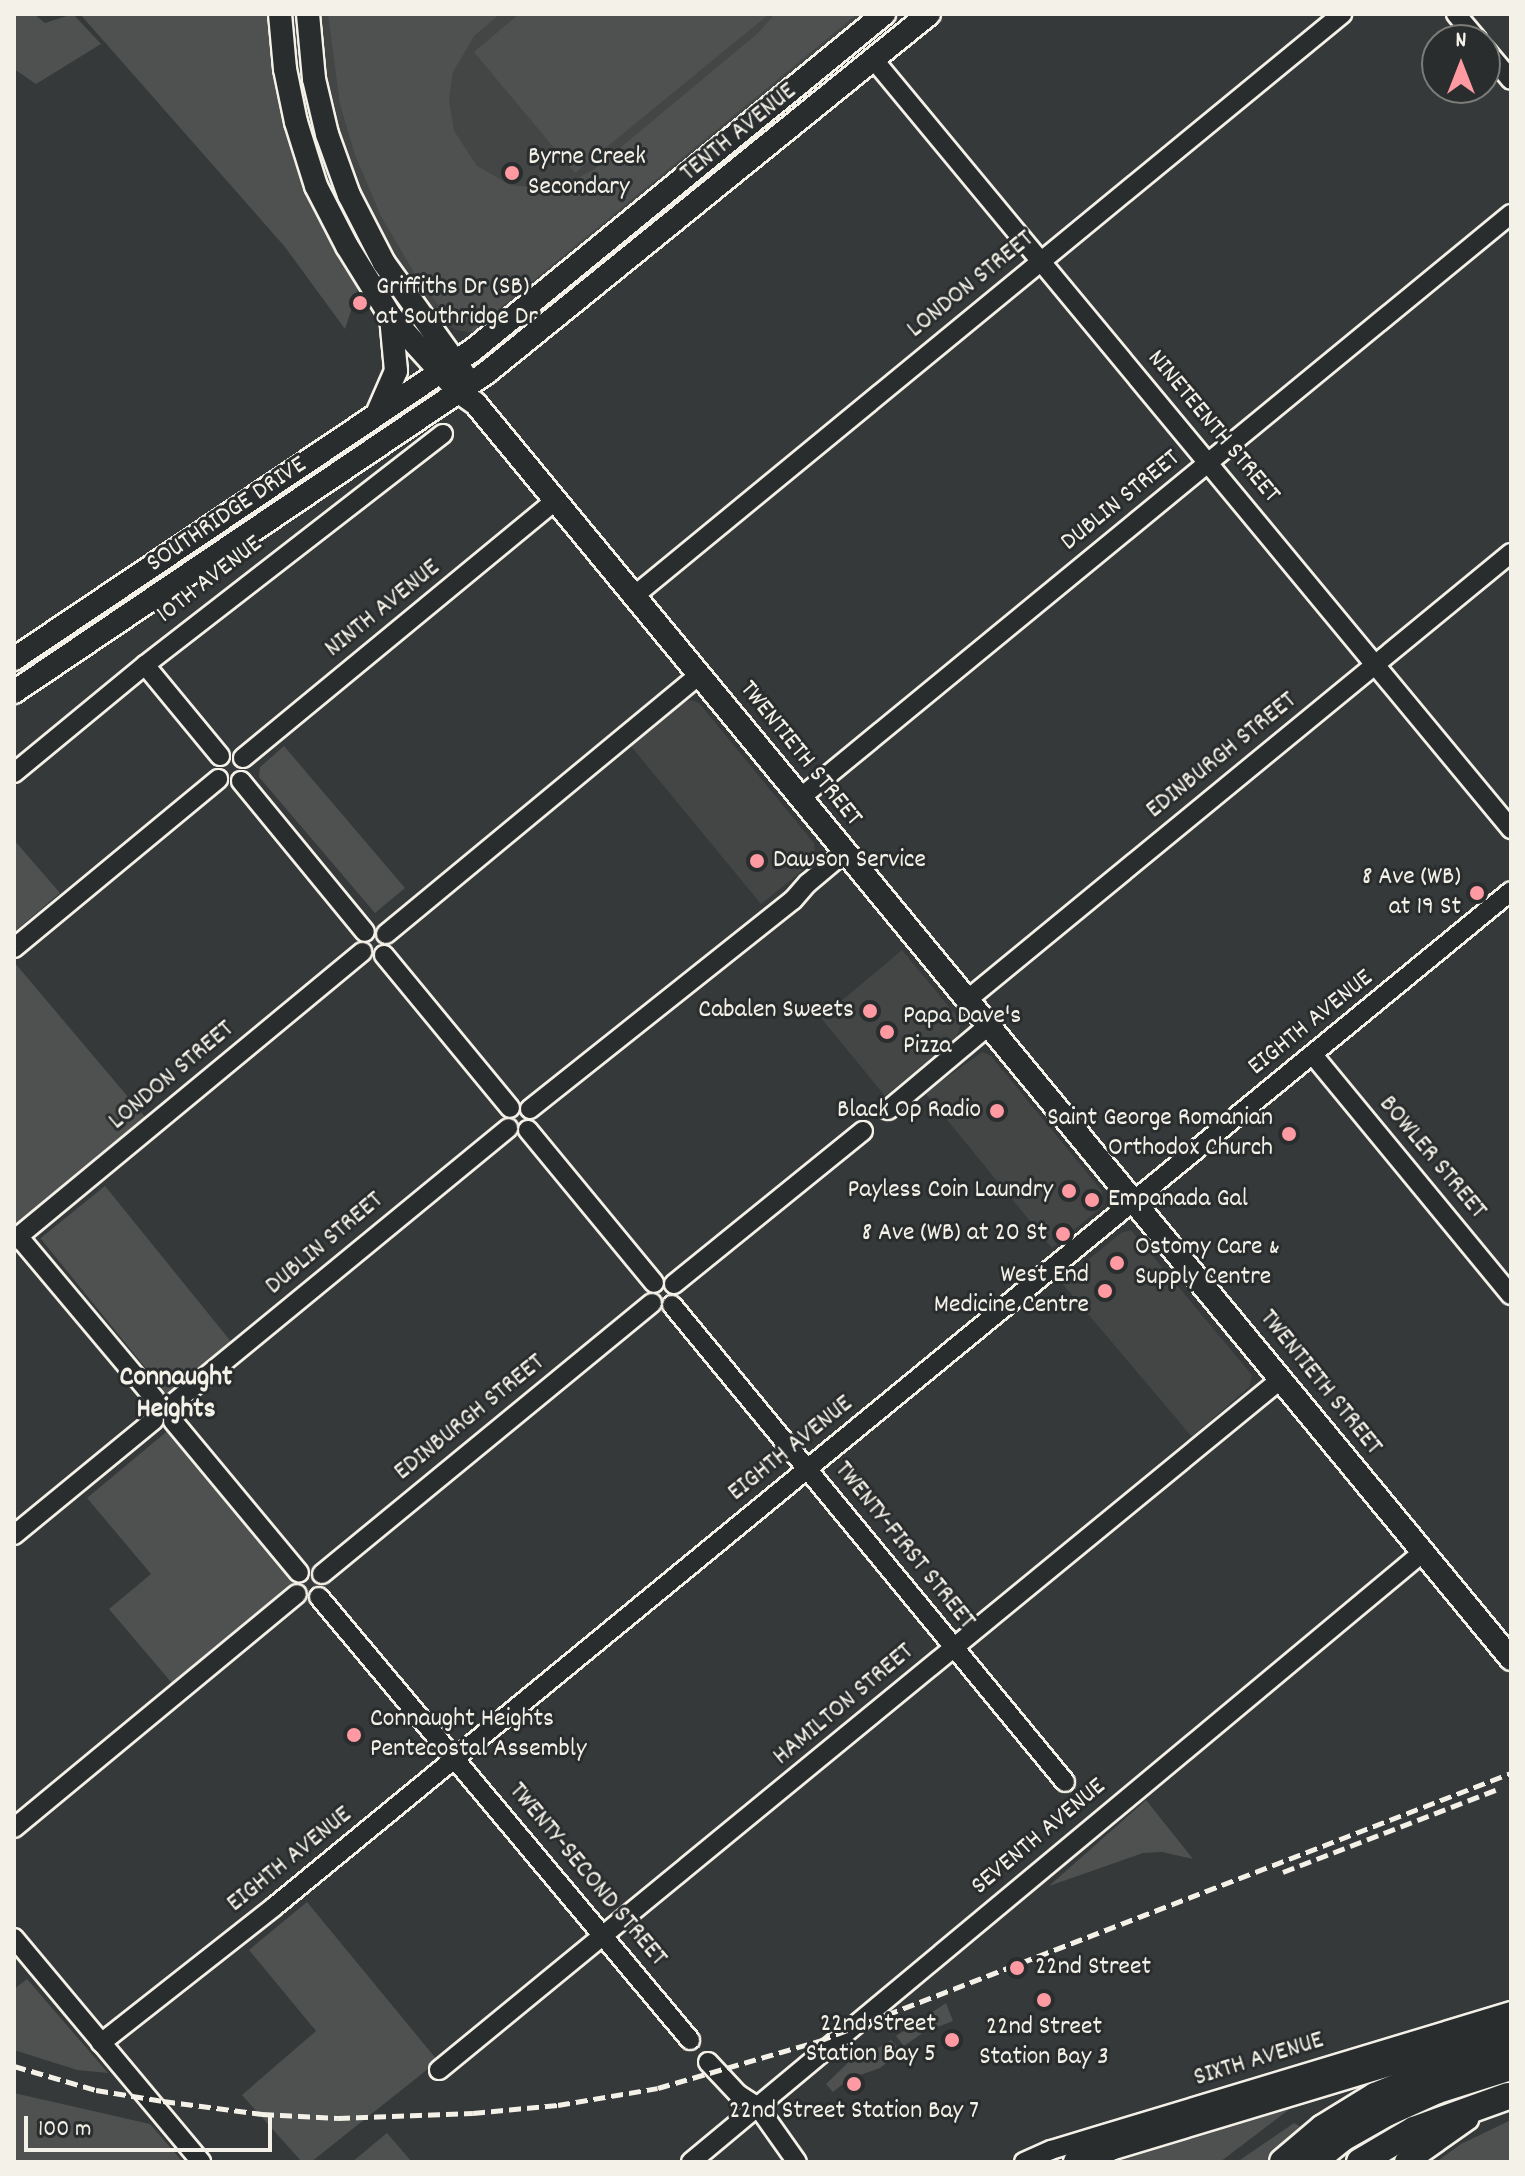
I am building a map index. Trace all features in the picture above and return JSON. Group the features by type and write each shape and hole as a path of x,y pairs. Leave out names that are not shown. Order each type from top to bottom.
{"highway":[{"path":"1077,2162 1110,2147 1511,2026"},
{"path":"1283,2162 1323,2128 1375,2096 1436,2071 1511,2049"},
{"path":"1360,2162 1414,2130 1510,2096"}],"main road":[{"path":"280,14 293,109 316,186 347,246 391,317 448,367"},
{"path":"308,14 314,79 327,134 349,195 384,263 448,367"},
{"name":"TENTH AVENUE","path":"448,367 884,14"},
{"name":"TENTH AVENUE","path":"468,393 929,14"},
{"path":"378,413 396,371 391,317"},
{"name":"TWENTIETH STREET","path":"448,367 555,501 1511,1659"},
{"name":"SOUTHRIDGE DRIVE","path":"14,659 448,367"},
{"name":"SOUTHRIDGE DRIVE","path":"14,692 468,393"},
{"path":"1316,2162 1343,2140 1387,2115 1438,2092 1511,2069"},
{"path":"1406,2162 1442,2134 1510,2096"}],"street":[{"name":"LONDON STREET","path":"634,596 1342,14"},
{"name":"NINETEENTH STREET","path":"874,60 1511,829"},
{"name":"DUBLIN STREET","path":"800,798 1511,214"},
{"name":"10TH AVENUE","path":"14,773 145,665 443,434"},
{"name":"NINTH AVENUE","path":"243,758 555,501"},
{"name":"EDINBURGH STREET","path":"967,1000 1511,553"},
{"path":"145,665 220,756"},
{"path":"386,934 699,675"},
{"path":"229,752 243,758 247,767 241,781 231,785 218,779 215,764 220,756 229,752"},
{"path":"14,948 218,779"},
{"path":"241,781 365,932"},
{"path":"530,1109 793,900 845,852"},
{"name":"EIGHTH AVENUE","path":"101,2043 456,1758 1511,891"},
{"path":"373,928 386,934 389,943 384,955 370,958 362,952 359,944 365,932 373,928"},
{"name":"LONDON STREET","path":"16,1238 362,952"},
{"path":"384,955 510,1108"},
{"path":"888,1110 988,1026"},
{"name":"BOWLER STREET","path":"1313,1055 1511,1295"},
{"path":"510,1108 522,1105 530,1109"},
{"path":"510,1108 505,1119 508,1128 515,1133 528,1130 533,1122 530,1109"},
{"name":"DUBLIN STREET","path":"176,1401 508,1128"},
{"path":"528,1130 654,1283"},
{"path":"674,1284 863,1131"},
{"path":"16,1238 155,1399"},
{"path":"662,1279 674,1284 677,1297 672,1305 664,1308 652,1303 649,1294 654,1283 662,1279"},
{"name":"EDINBURGH STREET","path":"322,1574 652,1303"},
{"name":"TWENTY-FIRST STREET","path":"672,1305 1065,1782"},
{"name":"HAMILTON STREET","path":"439,2070 1281,1379"},
{"path":"164,1396 176,1401 178,1414 173,1421 165,1424 154,1420 150,1407 155,1399 164,1396"},
{"path":"14,1535 154,1420"},
{"path":"173,1421 299,1573"},
{"name":"SEVENTH AVENUE","path":"691,2162 1422,1553"},
{"path":"313,1569 322,1574 326,1583 319,1597 310,1600 297,1594 294,1581 299,1573 313,1569"},
{"path":"14,1828 297,1594"},
{"name":"TWENTY-SECOND STREET","path":"319,1597 690,2040"},
{"path":"14,1938 201,2162"},
{"name":"SIXTH AVENUE","path":"1024,2162 1066,2146 1511,2011"},
{"path":"708,2062 738,2094 758,2107 797,2162"}],"shaded area":[{"path":"14,14 34,14 45,23 73,14 101,44 36,84 14,69"},
{"path":"80,14 273,14 317,208 358,289 345,329 285,247"},
{"path":"290,14 299,14 332,181 304,111"},
{"name":"Byrne Creek Secondary","path":"317,14 868,14 475,333 456,330 438,320 394,263 359,196 335,127 322,63"},
{"path":"328,14 500,14 474,36 453,72 449,99 454,131 477,166 510,185 539,188 569,183 596,168 757,34 775,14 857,14 496,311 479,323 471,323 453,317 440,307 416,276 381,216 355,155 340,104"},
{"path":"519,14 768,15 575,173 474,52"},
{"path":"863,14 869,14 480,330 472,332 472,328 496,316"},
{"path":"691,700 699,703 814,843 815,852 808,866 761,904 630,745 682,703"},
{"path":"284,746 405,888 375,913 259,777 260,767"},
{"path":"14,840 60,893 14,932"},
{"path":"902,950 959,1019 960,1028 956,1038 885,1096 821,1018"},
{"path":"14,962 145,1117 14,1226"},
{"path":"982,1052 991,1056 1102,1191 1103,1206 1052,1248 925,1093"},
{"path":"105,1186 232,1343 168,1395 40,1238"},
{"path":"1131,1230 1252,1375 1249,1387 1192,1437 1061,1282 1121,1233"},
{"path":"171,1428 301,1583 176,1688 109,1609 151,1574 87,1498"},
{"path":"1146,1800 1193,1859 1162,1852 1143,1853 1049,1886"},
{"path":"307,1902 438,2061 311,2162 302,2162 242,2095 316,2031 249,1950"},
{"path":"27,1979 108,2073 77,2070 14,2050 14,1989"},
{"path":"946,2003 953,2021 924,2032 904,2046 896,2036"},
{"path":"891,2040 901,2051 880,2068 849,2079 833,2092 826,2084 859,2052 870,2053"},
{"path":"14,2093 150,2124 183,2162 14,2162"},
{"path":"1291,2108 1220,2162 1110,2162 1242,2121"},
{"path":"1511,2120 1511,2162 1436,2162 1461,2144"},
{"path":"1294,2123 1301,2127 1298,2132 1268,2162 1237,2162"},
{"path":"387,2133 412,2162 352,2162"}],"railway":[{"path":"14,2066 96,2090 163,2101 262,2114 338,2118 473,2113 558,2105 658,2088 819,2041 1511,1773"},
{"path":"1283,1872 1496,1790"}],"place":[{"name":"Byrne Creek Secondary","path":"512,173"},
{"name":"Griffiths Dr (SB) at Southridge Dr","path":"360,303"},
{"name":"Dawson Service","path":"757,861"},
{"name":"8 Ave (WB) at 19 St","path":"1477,893"},
{"name":"Cabalen Sweets","path":"870,1011"},
{"name":"Papa Dave's Pizza","path":"887,1032"},
{"name":"Black Op Radio","path":"997,1111"},
{"name":"Saint George Romanian Orthodox Church","path":"1289,1134"},
{"name":"Payless Coin Laundry","path":"1069,1191"},
{"name":"Empanada Gal","path":"1092,1200"},
{"name":"8 Ave (WB) at 20 St","path":"1063,1234"},
{"name":"Ostomy Care & Supply Centre","path":"1117,1263"},
{"name":"West End Medicine Centre","path":"1105,1291"},
{"name":"Connaught Heights Pentecostal Assembly","path":"354,1735"},
{"name":"22nd Street","path":"1017,1968"},
{"name":"22nd Street Station Bay 3","path":"1044,2000"},
{"name":"22nd Street Station Bay 5","path":"952,2040"},
{"name":"22nd Street Station Bay 7","path":"854,2084"}],"district":[{"name":"Connaught Heights","path":"176,1395"}]}
